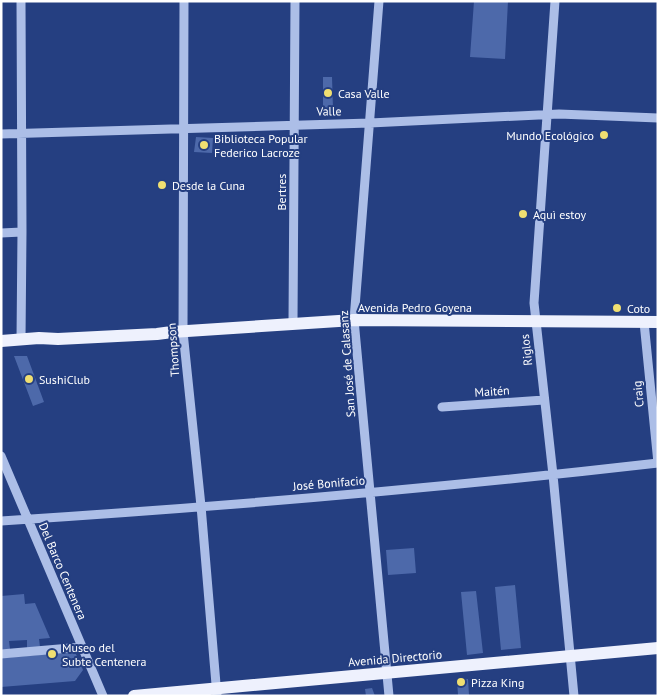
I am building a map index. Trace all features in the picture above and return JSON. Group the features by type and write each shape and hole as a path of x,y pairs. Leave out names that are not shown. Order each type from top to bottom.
{"main road":[{"name":"Avenida Pedro Goyena","path":"1,341 39,338 58,333 157,329 178,332 354,320 658,322"},
{"name":"Avenida Directorio","path":"134,696 216,692 387,673 658,648"}],"street":[{"path":"21,1 21,339"},
{"name":"Thompson","path":"184,1 178,332 201,506 216,692"},
{"name":"Bertres","path":"293,323 295,1"},
{"name":"San José de Calasanz","path":"380,1 354,320 389,696"},
{"name":"Riglos","path":"555,1 534,303 574,696"},
{"name":"Valle","path":"1,134 370,123 546,115 658,118"},
{"path":"1,233 22,232"},
{"name":"Craig","path":"644,322 658,463"},
{"name":"Maitén","path":"442,407 544,400"},
{"name":"Del Barco Centenera","path":"1,456 103,696"},
{"name":"José Bonifacio","path":"1,521 370,492 658,463"},
{"path":"1,654 82,647"}],"building":[{"path":"474,1 508,1 505,59 470,57"},
{"name":"Casa Valle","path":"323,77 332,77 333,109 323,110"},
{"name":"Biblioteca Popular Federico Lacroze","path":"196,137 213,138 212,153 194,152"},
{"name":"SushiClub","path":"14,356 27,356 44,402 33,406"},
{"path":"414,548 416,573 388,575 386,550"},
{"path":"515,585 521,648 501,650 495,587"},
{"path":"476,591 483,653 467,655 461,592"},
{"path":"24,594 25,604 35,603 50,638 39,639 40,647 27,648 27,640 9,641 10,649 1,650 1,596"},
{"path":"75,652 83,670 75,681 1,687 1,658"},
{"path":"468,679 469,695 458,695 457,680"},
{"path":"372,688 375,696 366,696 365,689"}],"place":[{"name":"Casa Valle","path":"328,93"},
{"name":"Mundo Ecológico","path":"604,135"},
{"name":"Biblioteca Popular Federico Lacroze","path":"204,145"},
{"name":"Desde la Cuna","path":"162,185"},
{"name":"Aquì estoy","path":"523,214"},
{"name":"Coto","path":"617,308"},
{"name":"SushiClub","path":"29,379"},
{"name":"Museo del Subte Centenera","path":"52,654"},
{"name":"Pizza King","path":"461,682"}]}
